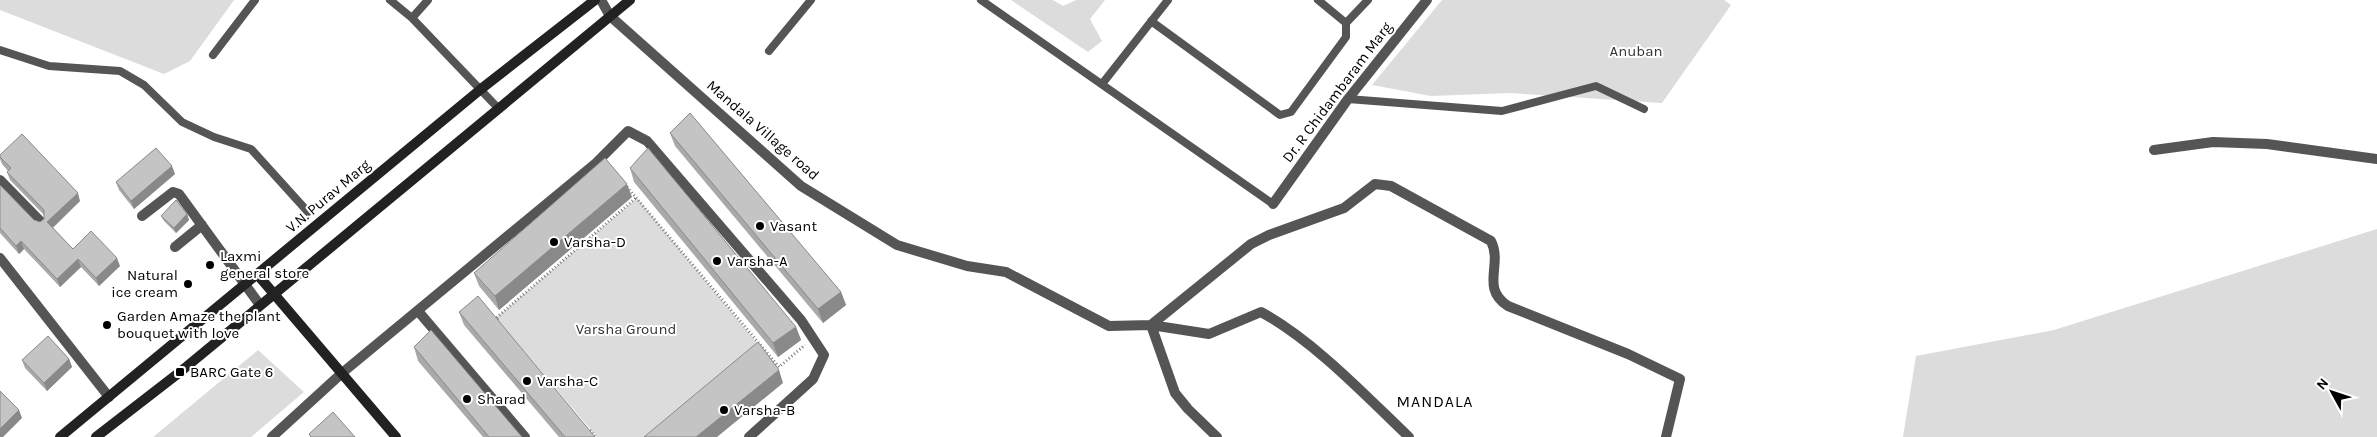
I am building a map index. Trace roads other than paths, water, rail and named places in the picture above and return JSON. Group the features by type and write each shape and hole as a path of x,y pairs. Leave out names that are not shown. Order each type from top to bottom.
{"street":[{"name":"V.N. Purav Marg","path":"60,437 481,89 595,0"},
{"name":"Mandala Village road","path":"601,0 610,16 801,186 897,245 967,266 1006,272 1109,326 1151,324 1209,334 1261,312 1278,321 1343,374 1409,437"},
{"path":"96,437 180,372 630,0"},
{"name":"Dr. R Chidambaram Marg","path":"1273,204 1348,99 1428,0"},
{"path":"273,437 342,373 596,164 628,131 647,141 801,320 824,356 814,379 749,437"},
{"path":"2154,150 2213,142 2267,144 2377,159"},
{"path":"0,180 42,223"},
{"path":"1217,437 1188,409 1175,393 1151,324 1251,244 1269,235 1344,208 1375,184 1391,186 1491,241 1495,249 1493,285 1500,301 1628,354 1680,379 1666,437"},
{"path":"142,216 173,192 179,194 260,305"},
{"path":"175,246 202,226"},
{"path":"0,258 109,397"},
{"path":"257,274 396,437"},
{"path":"418,311 525,437"}],"lane":[{"path":"213,55 254,0"},
{"path":"390,0 412,18 498,108"},
{"path":"412,18 428,0"},
{"path":"769,50 811,0"},
{"path":"981,0 1273,204"},
{"path":"1102,84 1168,0"},
{"path":"1318,0 1346,23"},
{"path":"1151,22 1280,115 1291,112 1346,37 1346,23 1368,0"},
{"path":"0,50 49,66 120,71 144,85 182,122 214,137 251,149 308,212"},
{"path":"1348,99 1502,111 1596,86 1644,109"}],"place":[{"name":"Vasant","path":"760,226"},
{"name":"Varsha-D","path":"554,242"},
{"name":"Varsha-A","path":"717,261"},
{"name":"Laxmi general store","path":"210,265"},
{"name":"Natural ice cream","path":"188,284"},
{"name":"Garden Amaze the plant bouquet with love","path":"107,325"},
{"name":"BARC Gate 6","path":"180,372"},
{"name":"Varsha-C","path":"527,381"},
{"name":"Sharad","path":"467,399"},
{"name":"Varsha-B","path":"724,410"}],"district":[{"name":"MANDALA","path":"1435,401"}],"park label":[{"name":"Anuban","path":"1636,51"},
{"name":"Varsha Ground","path":"626,329"}]}
